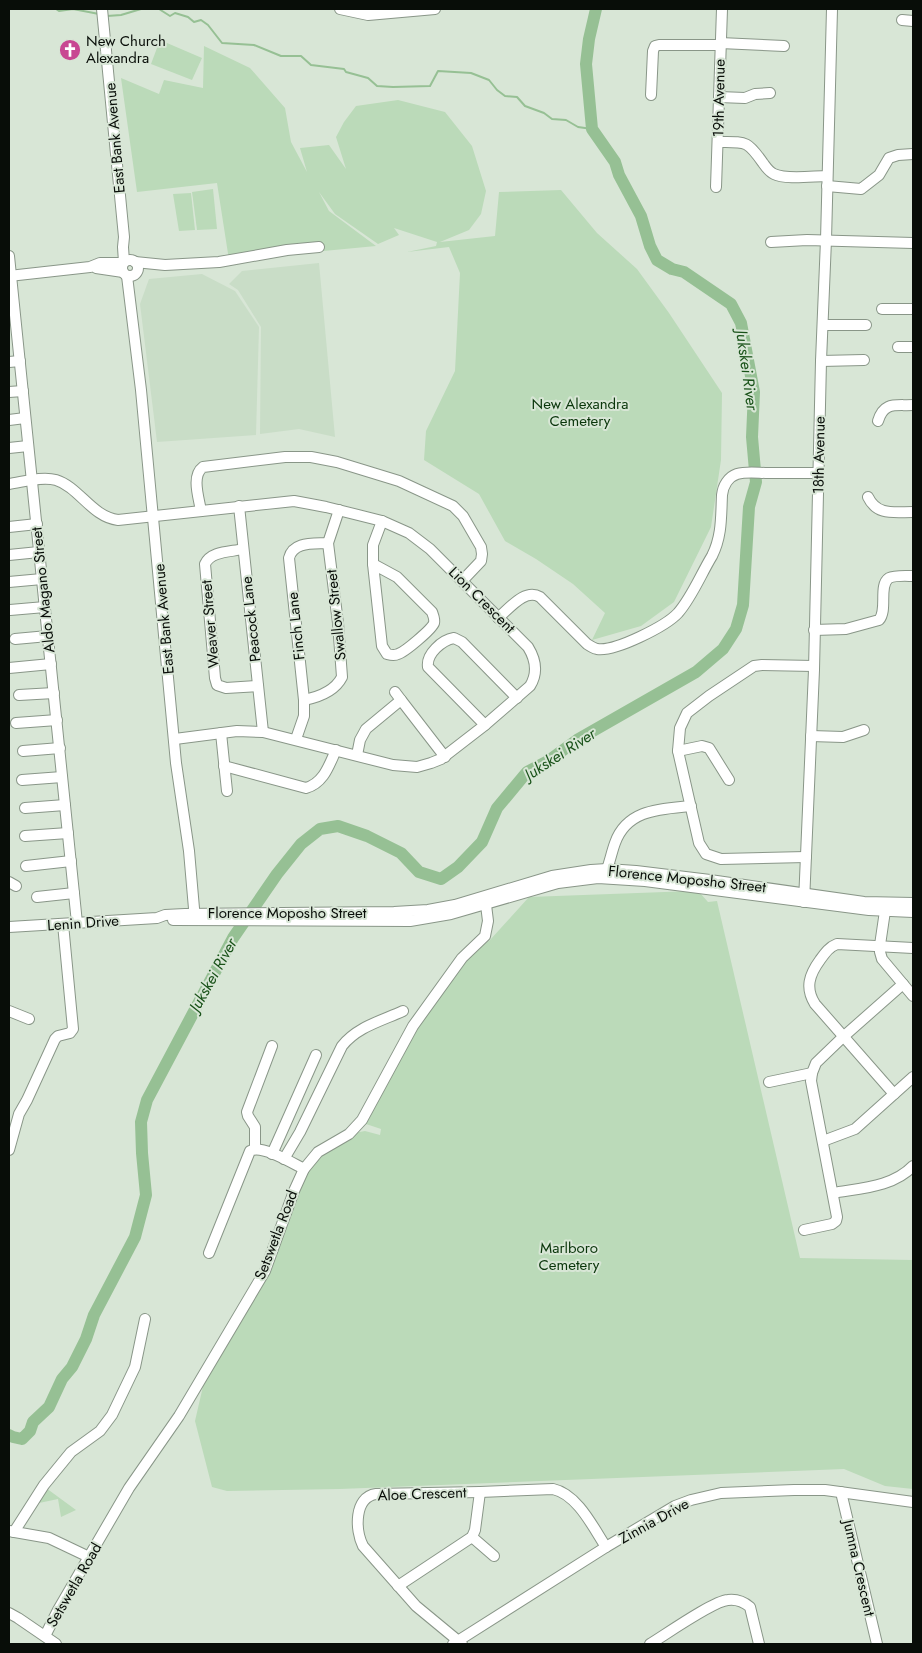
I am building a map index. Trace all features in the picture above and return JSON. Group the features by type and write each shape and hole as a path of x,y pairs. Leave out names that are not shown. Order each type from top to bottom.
{"street":[{"name":"East Bank Avenue","path":"102,9 124,237 123,248 129,268 177,772 188,851 194,917"},
{"path":"347,10 368,15 435,9"},
{"name":"19th Avenue","path":"716,187 722,9"},
{"name":"18th Avenue","path":"805,897 814,666 832,9"},
{"path":"902,20 913,21"},
{"path":"651,95 653,51 655,46 720,44 784,46"},
{"path":"719,97 745,98 756,94 770,93"},
{"path":"718,142 740,142 749,145 768,170 775,175 827,181 861,189 880,173 889,158 913,154"},
{"path":"771,242 826,240 913,243"},
{"path":"10,276 90,267 129,268 219,262 287,250 319,247"},
{"name":"Aldo Magano Street","path":"9,256 13,332 20,361 77,923"},
{"path":"882,309 913,309"},
{"path":"823,325 866,325"},
{"path":"898,347 913,347"},
{"path":"821,360 864,360"},
{"path":"9,362 20,361"},
{"path":"9,392 23,391"},
{"path":"878,421 882,411 888,406 913,405"},
{"path":"9,420 26,418"},
{"path":"9,448 28,446"},
{"path":"201,511 196,477 203,467 294,456 337,462 392,478 453,506 459,511 481,547 482,554 481,561 462,581"},
{"path":"498,618 524,596 536,595 587,644 595,649 620,644 647,633 664,624 679,612 717,546 721,525 722,492 726,482 736,474 748,472 819,473"},
{"name":"Lion Crescent","path":"9,484 47,479 60,482 110,518 118,520 294,501 382,521 420,540 528,647 535,660 535,674 532,682 517,698 445,757 431,764 409,767 393,765 263,732 246,731 175,739"},
{"path":"868,497 876,509 885,512 913,512"},
{"name":"Peacock Lane","path":"239,506 263,732"},
{"name":"Swallow Street","path":"304,700 323,695 336,685 342,677 338,623 328,543 339,510"},
{"path":"373,564 398,577 434,616 432,627 402,652 394,656 387,654 382,646 373,564 373,545 382,521"},
{"path":"9,527 37,524"},
{"name":"Finch Lane","path":"296,739 304,716 304,700 289,558 291,552 296,547 328,543"},
{"name":"Weaver Street","path":"244,550 212,556 205,564 215,678 217,684 226,688 258,686"},
{"path":"9,555 39,552"},
{"path":"814,630 846,629 879,620 883,614 884,586 888,579 913,576"},
{"path":"9,582 42,579"},
{"path":"10,610 45,607"},
{"path":"15,639 48,636"},
{"path":"485,725 428,667 430,655 445,641 454,638 462,642 517,698"},
{"path":"9,668 51,664"},
{"path":"806,857 721,859 706,854 700,843 678,751 680,728 687,713 750,668 762,665 814,666"},
{"path":"395,692 445,757"},
{"path":"20,695 54,693"},
{"path":"357,755 360,740 366,728 401,700"},
{"path":"16,724 57,720"},
{"path":"811,736 843,737 864,730"},
{"path":"221,733 227,791"},
{"path":"678,751 702,746 708,748 730,780"},
{"path":"23,751 60,748"},
{"path":"224,766 306,788 316,784 325,774 336,750"},
{"path":"22,780 62,777"},
{"path":"25,808 65,804"},
{"path":"608,870 615,842 631,819 656,810 691,806"},
{"path":"25,836 68,833"},
{"path":"26,866 71,861"},
{"name":"Florence Moposho Street","path":"194,917 303,921 385,917 455,905 552,876 591,870 679,876 885,911 913,912"},
{"name":"Florence Moposho Street","path":"213,917 310,912 427,919 486,905 558,884 598,878 864,902 913,903"},
{"path":"37,896 74,893"},
{"name":"Setswetla Road","path":"45,1636 58,1610 129,1488 169,1431 265,1272 294,1191 304,1169 315,1154 349,1134 362,1120 414,1026 462,958 485,936 488,921 486,905"},
{"path":"885,911 880,945 882,959 913,996"},
{"name":"Lenin Drive","path":"9,927 194,917"},
{"path":"9,1150 19,1114 55,1039 58,1036 70,1034 73,1029 63,924"},
{"path":"894,1094 812,1000 809,991 810,976 814,967 827,950 841,943 913,948"},
{"path":"804,1230 832,1224 836,1221 837,1217 813,1089 812,1073 816,1063 903,984"},
{"path":"9,1010 29,1019"},
{"path":"284,1159 300,1132 342,1046 348,1038 356,1032 403,1011"},
{"path":"255,1148 255,1127 247,1112 272,1046"},
{"path":"272,1154 316,1055"},
{"path":"769,1082 812,1073"},
{"path":"823,1141 854,1129 913,1077"},
{"path":"208,1254 250,1150 255,1148 304,1169"},
{"path":"833,1193 892,1180 905,1174 913,1166"},
{"path":"89,1557 49,1538 11,1531 44,1485 71,1452 100,1431 112,1415 135,1367 145,1320"},
{"name":"Aloe Crescent","path":"457,1643 416,1606 368,1552 360,1540 360,1511 365,1499 376,1494 559,1490 573,1500 606,1547"},
{"name":"Zinnia Drive","path":"457,1643 606,1547 675,1506 705,1495 774,1490 811,1490 841,1492 913,1502"},
{"path":"398,1586 472,1537 475,1530 480,1492"},
{"name":"Jumna Crescent","path":"841,1492 877,1644"},
{"path":"472,1537 494,1556"},
{"path":"650,1644 715,1604 728,1600 739,1601 750,1607 760,1644"},
{"path":"9,1613 56,1644"}],"shaded area":[{"path":"319,263 335,437 299,429 260,434 261,327 238,290 229,284 242,271"},
{"path":"202,274 235,291 259,327 256,435 157,442 140,304 149,279"}],"green space":[{"path":"160,40 202,58 192,80 151,64"},
{"name":"New Alexandra Cemetery","path":"204,46 250,68 285,108 291,142 307,172 300,148 329,145 346,169 336,137 356,106 398,100 445,112 472,146 486,191 481,214 469,230 440,242 495,236 499,192 561,190 597,233 637,269 669,313 722,393 721,460 711,527 674,602 641,626 592,640 605,613 573,584 505,541 479,494 424,460 426,431 455,371 460,273 449,247 407,252 436,246 437,242 394,228 399,235 378,244 335,214 319,192 329,211 376,246 229,260 217,183 137,192 121,78 159,94 164,80 203,88"},
{"path":"213,189 217,229 197,230 192,192"},
{"path":"191,193 195,230 179,231 173,194"},
{"name":"Marlboro Cemetery","path":"692,891 700,893 708,902 717,901 800,1258 913,1260 913,1489 885,1486 844,1469 340,1489 227,1491 212,1487 195,1421 204,1382 267,1270 299,1180 315,1154 354,1133 365,1131 380,1135 381,1129 363,1123 402,1050 462,961 490,940 529,897"},
{"path":"46,1488 76,1510 61,1517 58,1499 39,1503"}],"waterway":[{"path":"56,9 59,11 73,9 99,14"},
{"path":"107,16 121,15 141,9"},
{"path":"159,9 170,16 175,13 188,17 194,22 201,20 208,25 222,43 254,45 281,56 301,56 311,65 344,69 346,72 368,78 377,86 430,86 438,71 471,73 489,80 505,96 517,97 525,106 544,113 552,119 566,120 578,127 592,129"},
{"name":"Jukskei River","path":"9,1435 22,1439 30,1431 33,1422 49,1407 62,1379 72,1367 86,1339 94,1315 135,1237 146,1195 141,1122 147,1100 233,938 277,874 301,844 320,829 338,826 367,836 401,853 419,872 441,879 458,867 482,842 497,808 527,772 548,761 577,740 696,672 723,649 736,629 743,605 749,507 756,482 752,437 754,392 741,323 731,304 684,272 672,269 657,260 650,246 641,216 619,175 615,162 592,129 586,64 589,39 596,9"}],"place":[{"name":"New Church Alexandra","path":"70,50"}]}
